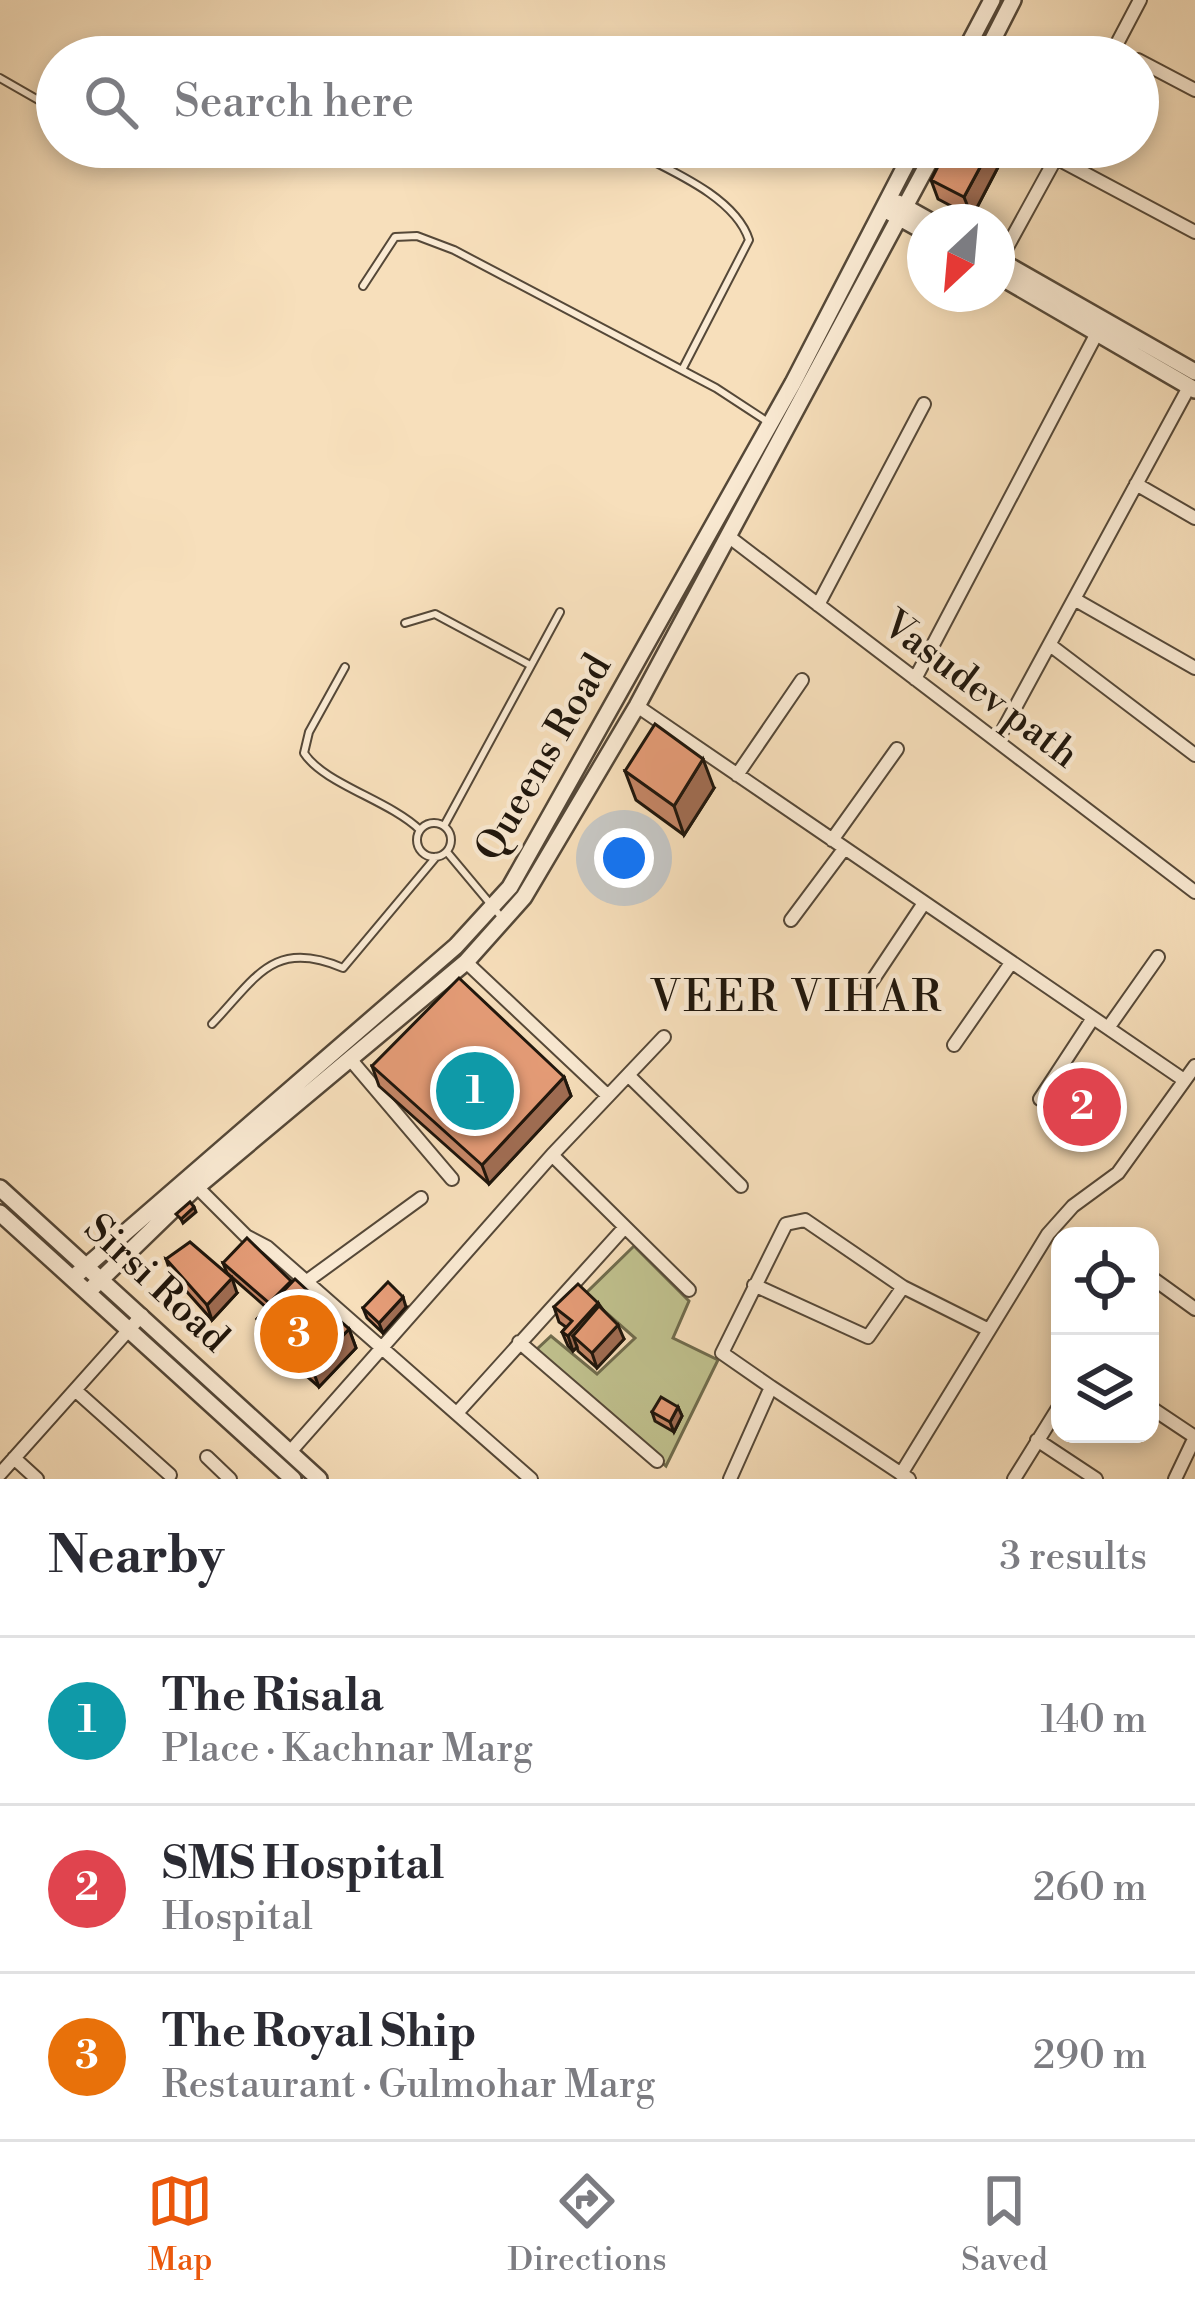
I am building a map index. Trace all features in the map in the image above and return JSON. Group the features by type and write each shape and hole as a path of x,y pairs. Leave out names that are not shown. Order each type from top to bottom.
{"street":[{"path":"973,36 992,0"},
{"path":"1121,36 1140,0"},
{"path":"994,36 1010,1"},
{"path":"1159,71 1195,90"},
{"name":"Queens Road","path":"895,208 908,168"},
{"name":"Queens Road","path":"74,1277 350,1040 494,906 528,860 777,428 895,208 923,168"},
{"path":"1015,233 1051,168"},
{"path":"1085,168 1195,232"},
{"path":"895,208 907,213"},
{"path":"895,208 907,218"},
{"path":"1015,274 1193,383"},
{"path":"1015,276 1097,333 1193,383"},
{"path":"915,679 1097,333"},
{"path":"997,741 1193,383"},
{"path":"818,605 924,404"},
{"name":"Queens Road","path":"89,1291 197,1187 466,962 505,922 542,870 637,706 728,536 777,428"},
{"path":"1136,484 1195,518"},
{"name":"Vasudev path","path":"728,536 1195,892"},
{"path":"1074,598 1195,668"},
{"path":"1050,645 1195,755"},
{"path":"736,775 802,680"},
{"path":"637,706 1184,1080"},
{"path":"791,920 898,749"},
{"path":"868,987 924,903"},
{"path":"1108,1028 1158,957"},
{"path":"466,962 607,1095"},
{"path":"954,1045 1011,963"},
{"path":"1040,1099 1093,1018"},
{"path":"290,1452 552,1154 664,1037"},
{"path":"350,1059 452,1180"},
{"path":"989,1330 903,1287 805,1220 786,1224 722,1353 905,1476 1048,1234 1073,1206 1118,1173 1195,1066"},
{"path":"628,1075 741,1186"},
{"path":"552,1154 689,1290"},
{"path":"197,1187 246,1236 267,1246 532,1479"},
{"name":"Sirsi Road","path":"0,1188 102,1277 136,1321 294,1475 319,1479"},
{"path":"307,1281 421,1198"},
{"name":"Sirsi Road","path":"0,1213 290,1452 294,1475"},
{"path":"457,1413 625,1227"},
{"path":"1159,1283 1195,1309"},
{"path":"754,1285 868,1337 903,1287"},
{"path":"0,1474 136,1321"},
{"path":"519,1342 657,1461"},
{"path":"732,1478 771,1387"},
{"path":"75,1390 170,1475"},
{"path":"1159,1414 1195,1437 1175,1479"},
{"path":"1014,1479 1051,1420"},
{"path":"1037,1441 1096,1479"},
{"path":"207,1457 226,1478"},
{"path":"14,1458 38,1479"}],"lane":[{"path":"0,78 36,99"},
{"path":"661,168 720,202 745,224 749,239 682,370"},
{"path":"363,286 395,237 417,236 454,250 682,370 777,428"},
{"path":"444,826 560,612"},
{"path":"405,623 434,614 530,665"},
{"path":"345,668 309,732 304,753 319,769 403,814 420,830"},
{"path":"436,857 418,846 420,830 429,824 444,826 451,836 447,852"},
{"path":"447,852 505,922"},
{"path":"212,1024 274,961 293,954 343,968 436,857 447,852"}],"green space":[{"path":"634,1246 689,1301 673,1338 718,1360 666,1466 536,1350 551,1336 597,1374 635,1338 585,1294"}],"building":[{"path":"937,168 980,168 964,197 931,180"},
{"path":"655,724 703,759 674,806 625,771"},
{"path":"459,978 564,1077 482,1165 372,1066"},
{"path":"1066,1081 1098,1102 1089,1116 1057,1095"},
{"path":"190,1202 194,1207 181,1219 176,1214"},
{"path":"247,1238 291,1281 269,1303 223,1263"},
{"path":"190,1242 232,1278 207,1305 166,1259"},
{"path":"295,1279 349,1329 312,1368 257,1319"},
{"path":"388,1282 403,1297 379,1323 363,1308"},
{"path":"578,1284 598,1303 568,1336 562,1332 572,1321 554,1307"},
{"path":"599,1306 618,1325 592,1353 573,1336"},
{"path":"661,1397 678,1407 670,1422 652,1412"}],"place":[{"name":"The Risala","path":"475,1091"},
{"name":"SMS Hospital","path":"1082,1107"},
{"name":"The Royal Ship","path":"299,1334"}],"district":[{"name":"VEER VIHAR","path":"797,998"}]}
